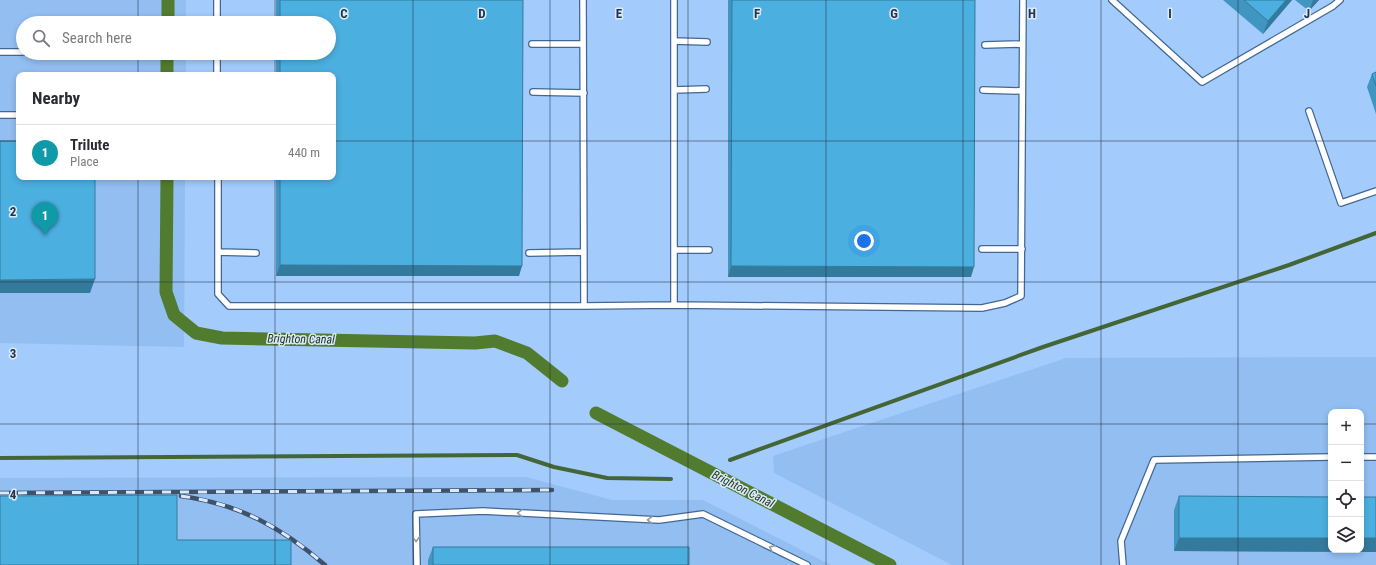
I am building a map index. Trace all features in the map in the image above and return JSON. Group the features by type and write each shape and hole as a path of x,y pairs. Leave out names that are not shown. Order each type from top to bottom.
{"lane":[{"path":"217,0 217,16"},
{"path":"583,0 584,306"},
{"path":"674,0 674,305"},
{"path":"218,180 218,294 229,306 674,305 982,308 1005,303 1021,296 1023,0"},
{"path":"1112,0 1202,82 1333,6 1340,0"},
{"path":"674,41 707,42"},
{"path":"532,44 583,44"},
{"path":"985,45 1022,44"},
{"path":"0,52 16,52"},
{"path":"217,60 217,72"},
{"path":"674,90 706,89"},
{"path":"983,90 1022,91"},
{"path":"533,92 584,93"},
{"path":"1309,110 1341,203 1376,191"},
{"path":"0,115 16,115"},
{"path":"982,250 1022,249"},
{"path":"674,250 709,250"},
{"path":"218,252 256,253"},
{"path":"529,253 584,252"},
{"path":"1123,565 1121,541 1154,460 1328,457"},
{"path":"1364,457 1376,457"},
{"path":"417,565 416,514 483,510 659,520 703,514 807,565"}],"shaded area":[{"path":"0,0 186,0 186,16 16,16 16,60 186,60 186,72 16,72 16,180 185,180 184,347 0,343"},
{"path":"1376,357 1376,565 952,565 774,473 773,456 1066,358"},
{"path":"526,477 612,500 703,500 831,565 0,565 0,478"}],"building":[{"path":"280,0 523,0 522,266 280,265 280,180 336,180 336,72 280,72 280,60 336,60 336,16 280,16"},
{"path":"732,0 975,0 974,267 731,266"},
{"path":"1244,0 1286,0 1268,21"},
{"path":"1376,72 1376,86 1372,74"},
{"path":"0,141 16,141 16,180 95,180 95,279 0,280"},
{"path":"177,495 177,540 291,540 291,565 0,565 0,496"},
{"path":"1179,496 1328,497 1328,538 1179,538"},
{"path":"1364,497 1376,497 1376,538 1364,538"},
{"path":"433,547 689,547 689,565 433,565"}],"waterway":[{"name":"Brighton Canal","path":"168,0 168,16"},
{"name":"Brighton Canal","path":"167,60 167,72"},
{"name":"Brighton Canal","path":"167,180 166,292 174,315 196,333 222,338 475,343 495,341 527,353 562,381"},
{"path":"730,460 1043,347 1289,265 1376,233"},
{"name":"Brighton Canal","path":"596,413 890,565"},
{"path":"0,458 517,455 554,467 607,478 671,479"}],"railway":[{"path":"0,493 552,490"},
{"path":"181,496 222,505 258,519 292,539 325,565"}],"place":[{"name":"Trilute","path":"45,235"}]}
